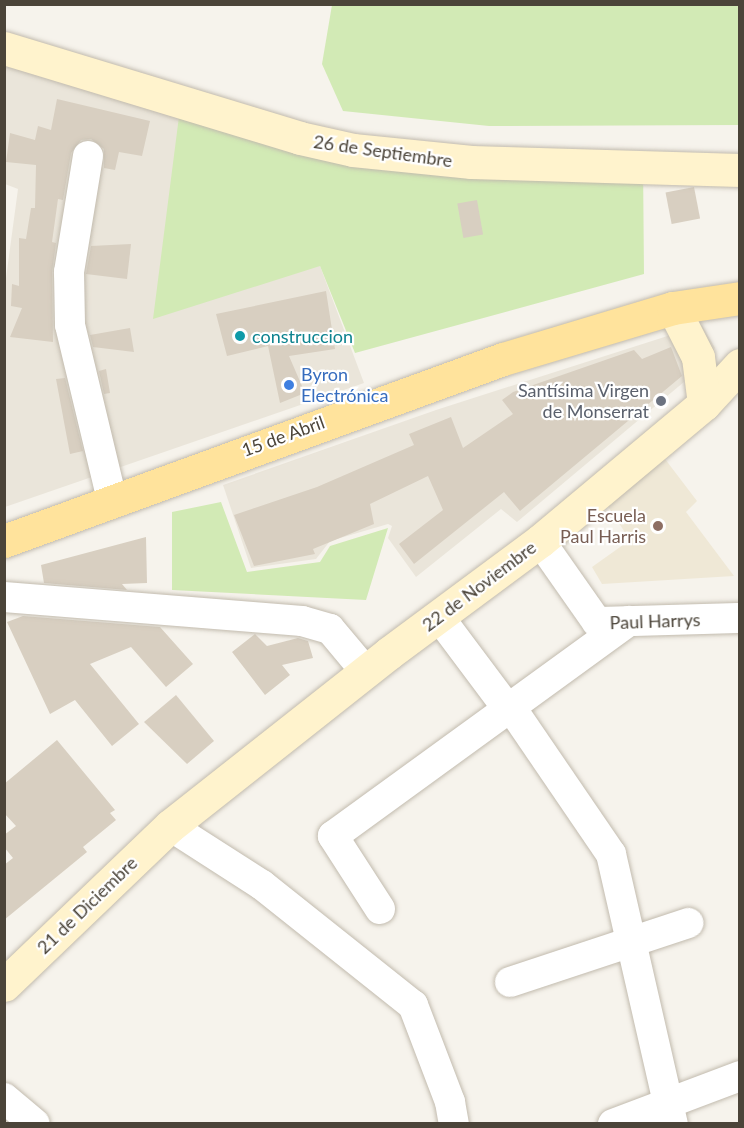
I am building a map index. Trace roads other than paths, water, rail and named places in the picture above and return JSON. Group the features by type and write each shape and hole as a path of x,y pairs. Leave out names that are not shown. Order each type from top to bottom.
{"main road":[{"name":"15 de Abril","path":"4,541 492,363 673,308 740,298"}],"street":[{"name":"26 de Septiembre","path":"4,48 290,135 353,150 471,162 740,170"},
{"path":"88,156 69,272 70,325 112,500"},
{"path":"673,308 698,357 704,404"},
{"name":"22 de Noviembre","path":"170,826 366,672 540,541 704,404 740,365"},
{"name":"Paul Harrys","path":"540,541 597,622 740,618"},
{"path":"4,597 302,621 330,629 366,672"},
{"path":"439,617 508,707 611,854 634,942 671,1112"},
{"path":"380,909 333,836 508,707 630,621"},
{"path":"170,826 262,885 413,1005 452,1113"},
{"name":"21 de Diciembre","path":"4,985 170,826"},
{"path":"510,982 688,923"},
{"path":"613,1124 671,1112 740,1076"},
{"path":"4,1098 35,1124"}],"place":[{"name":"construccion","path":"240,336"},
{"name":"Byron Electrónica","path":"289,385"},
{"name":"Santísima Virgen de Monserrat","path":"661,401"},
{"name":"Escuela Paul Harris","path":"658,526"}]}
